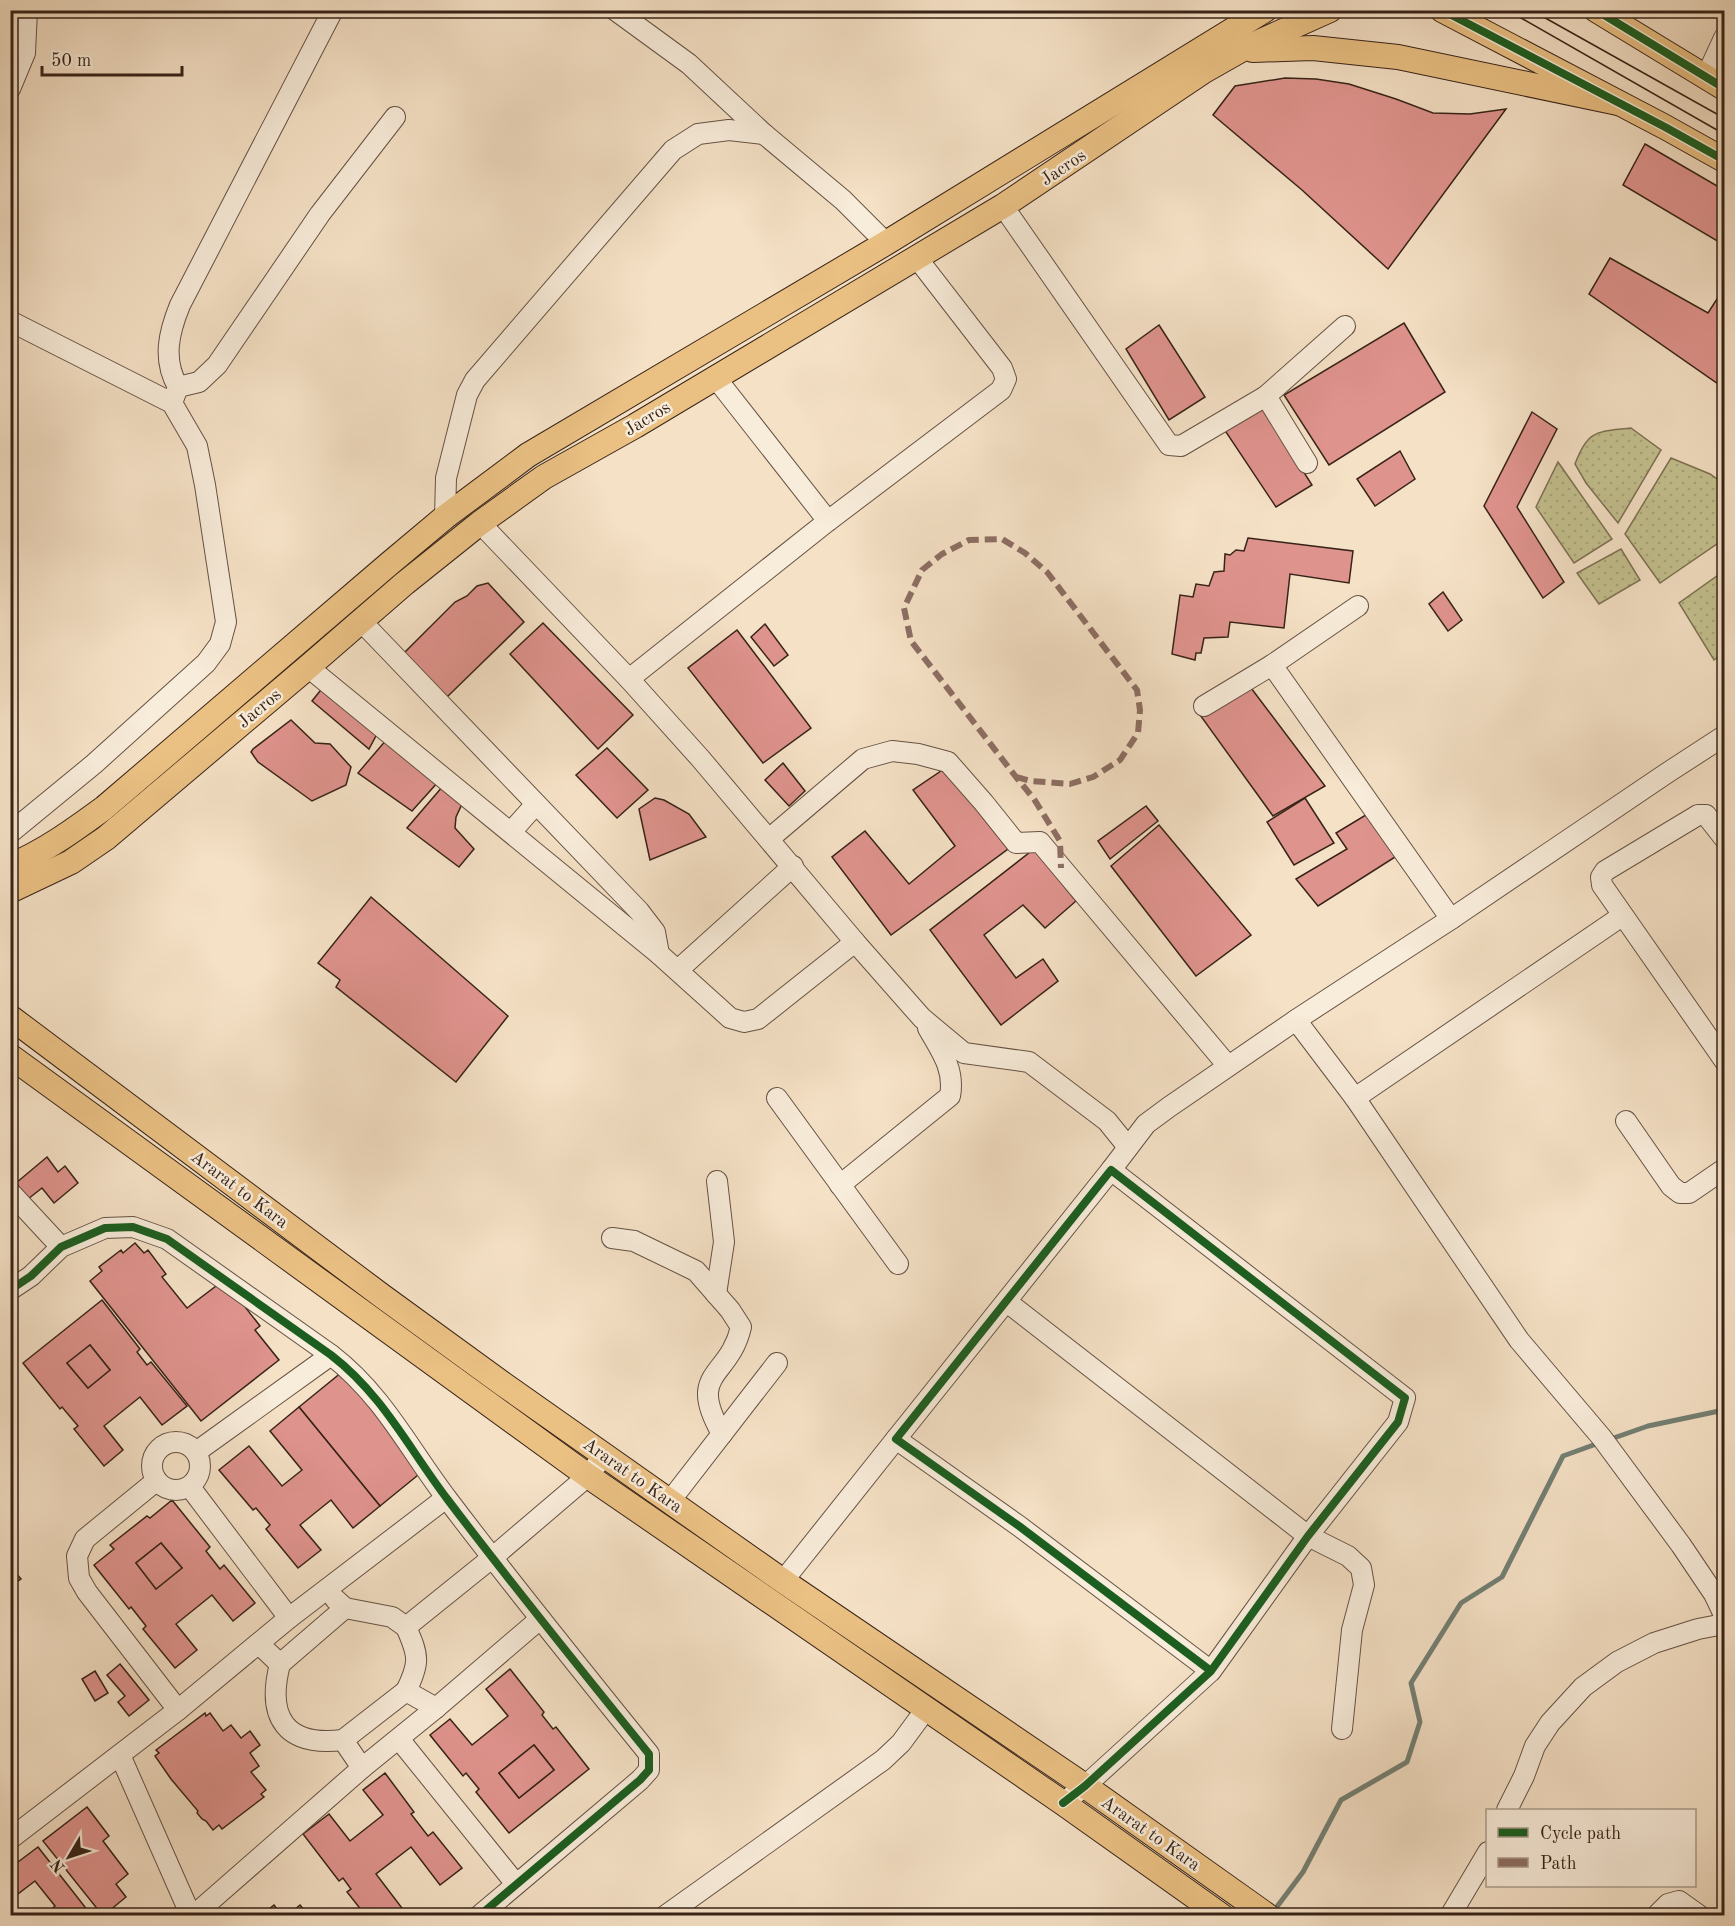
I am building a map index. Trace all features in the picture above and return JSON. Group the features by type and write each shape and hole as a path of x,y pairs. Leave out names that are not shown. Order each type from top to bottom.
{"main road":[{"name":"Jacros","path":"10,866 33,857 63,839 104,808 445,517 528,455 886,243 1238,30 1265,10"},
{"name":"Jacros","path":"10,891 71,862 106,838 360,620 480,523 544,477 1003,207 1204,71 1238,30 1330,10"},
{"path":"1442,10 1725,160"},
{"path":"1596,10 1715,83"},
{"path":"1238,30 1313,48 1398,57 1618,103"},
{"path":"528,455 544,477"},
{"name":"Ararat to Kara","path":"10,1017 382,1296 604,1455 783,1581 1085,1786 1268,1916"},
{"name":"Ararat to Kara","path":"10,1056 588,1476 1063,1803 1222,1916"}],"street":[{"path":"10,89 25,53 27,10"},
{"path":"10,833 94,764 206,663 220,644 226,622 224,604 197,446 175,395 169,347 170,330 180,305 333,10"},
{"path":"615,10 689,63 764,134 843,200 886,243"},
{"path":"1715,83 1725,38"},
{"path":"175,395 199,382 218,365 320,214 395,117"},
{"path":"445,517 446,478 467,394 475,380 673,150 698,134 729,130 764,134"},
{"path":"1003,207 1169,445 1180,446 1266,396 1345,326"},
{"path":"629,679 828,521 1001,390 1006,379 1002,368 917,258"},
{"path":"10,321 175,395"},
{"path":"715,377 828,521"},
{"path":"1266,396 1307,463"},
{"path":"480,523 629,679 922,1018 964,1053 1029,1062 1107,1121 1128,1147"},
{"path":"1204,706 1272,665 1358,606"},
{"path":"360,620 639,911 655,932 659,954"},
{"path":"1272,665 1450,919"},
{"path":"308,667 659,954 730,1018 744,1022 758,1019 855,942"},
{"path":"783,1581 1007,1302 1146,1124 1296,1020 1725,736"},
{"path":"769,839 863,759 892,751 918,754 948,762 1016,843 1040,842 1228,1066"},
{"path":"511,832 536,804"},
{"path":"1725,838 1706,815 1698,815 1605,871 1601,877 1602,885 1622,916 1656,959 1725,1060"},
{"path":"678,970 793,866"},
{"path":"1355,1098 1622,916"},
{"path":"840,1185 950,1096 953,1083 950,1068 922,1018"},
{"path":"1296,1020 1355,1098 1519,1340 1602,1438 1681,1545 1714,1594 1725,1616"},
{"path":"777,1098 898,1264"},
{"path":"1626,1121 1671,1186 1680,1193 1689,1193 1725,1169"},
{"path":"1063,1803 1085,1786 1211,1671 1308,1536 1398,1422 1405,1398 1111,1170"},
{"path":"716,1294 724,1242 717,1181"},
{"path":"10,1192 61,1247"},
{"path":"10,1290 31,1276 61,1247 105,1228 134,1227 167,1239 332,1355 351,1370 376,1397 446,1498 649,1754 649,1770 640,1780 479,1916"},
{"path":"612,1238 634,1241 696,1270 730,1310 741,1327 737,1344 712,1377 707,1392 707,1402 722,1434"},
{"path":"1007,1302 1308,1536 1348,1556 1361,1569 1364,1585 1352,1630 1342,1729"},
{"path":"196,1452 332,1355"},
{"path":"670,1501 777,1363"},
{"path":"896,1439 1019,1526 1211,1671"},
{"path":"174,1442 187,1444 196,1452 201,1464 198,1477 190,1487 178,1491 166,1489 156,1481 152,1468 154,1456 162,1446 174,1442"},
{"path":"405,1628 588,1476 604,1455"},
{"path":"156,1481 85,1539 76,1556 79,1578 87,1592 178,1710"},
{"path":"190,1487 289,1618"},
{"path":"10,1839 178,1710 289,1618 446,1498"},
{"path":"327,1590 345,1608 392,1617 405,1628 416,1650 416,1671 406,1691 343,1740 323,1742 301,1738 285,1727 276,1708 275,1684 280,1664 345,1608"},
{"path":"120,1755 192,1916 362,1768 540,1619"},
{"path":"1508,1809 1524,1776 1534,1746 1550,1723 1583,1687 1617,1662 1654,1643 1698,1629 1725,1624"},
{"path":"259,1644 280,1664"},
{"path":"406,1691 436,1708"},
{"path":"665,1916 883,1760 901,1743 926,1709"},
{"path":"399,1739 516,1884"},
{"path":"343,1740 362,1768"},
{"path":"1450,1916 1486,1855"},
{"path":"1656,1916 1668,1904 1679,1901 1700,1916"}],"shaded area":[{"path":"1631,428 1661,450 1618,523 1586,483 1575,464 1584,444 1595,434"},
{"path":"1671,458 1710,474 1724,484 1724,539 1660,583 1625,534"},
{"path":"1558,462 1612,539 1574,563 1536,507"},
{"path":"1621,549 1640,580 1599,604 1577,573"},
{"path":"1724,571 1724,653 1714,660 1679,603"}],"building":[{"path":"1285,78 1316,79 1349,84 1433,113 1470,114 1506,109 1388,269 1302,190 1213,115 1235,86"},
{"path":"1645,144 1724,190 1724,245 1623,185"},
{"path":"1610,258 1708,313 1724,288 1724,388 1589,294"},
{"path":"1404,323 1445,392 1329,465 1284,395"},
{"path":"1159,325 1205,397 1169,420 1126,349"},
{"path":"1257,398 1312,485 1276,507 1220,423"},
{"path":"1532,412 1557,429 1517,507 1564,582 1543,598 1484,506"},
{"path":"1400,451 1415,479 1375,506 1357,479"},
{"path":"1248,538 1353,551 1349,583 1290,574 1284,628 1230,622 1228,637 1204,638 1201,653 1196,653 1195,660 1172,654 1180,595 1193,597 1196,584 1209,586 1214,572 1224,571 1225,554 1230,555 1236,550 1244,551"},
{"path":"488,583 524,622 446,698 404,653 455,602 467,596 477,586"},
{"path":"1443,592 1462,620 1448,631 1429,604"},
{"path":"543,623 633,715 598,749 510,654"},
{"path":"765,624 788,655 774,666 751,637"},
{"path":"737,630 811,728 763,763 688,668"},
{"path":"1242,676 1325,786 1273,816 1195,708"},
{"path":"324,686 378,732 369,749 312,701"},
{"path":"291,720 315,743 330,744 351,767 346,785 312,801 258,762 251,752 253,749"},
{"path":"387,739 438,782 412,811 358,773"},
{"path":"607,748 648,790 617,818 576,775"},
{"path":"783,763 805,791 789,806 765,780"},
{"path":"944,769 1008,849 891,935 832,857 865,831 909,884 955,846 913,790"},
{"path":"443,786 463,802 456,817 455,828 474,849 459,867 407,828"},
{"path":"655,798 664,800 689,814 706,837 650,860 639,809"},
{"path":"1305,798 1334,843 1294,865 1267,822"},
{"path":"1146,806 1158,821 1110,859 1098,841"},
{"path":"1374,810 1403,852 1318,906 1296,879 1347,849 1336,833"},
{"path":"1159,825 1251,935 1196,976 1111,866"},
{"path":"1034,849 1076,901 1045,928 1023,905 984,935 1016,978 1043,959 1058,981 1001,1025 930,930"},
{"path":"371,897 508,1016 456,1082 336,987 340,980 318,963"},
{"path":"47,1157 58,1172 65,1166 78,1183 54,1203 42,1188 28,1199 16,1183"},
{"path":"135,1243 144,1253 148,1250 166,1274 162,1277 187,1308 224,1280 260,1326 255,1330 279,1360 201,1421 90,1281 102,1271 99,1267 121,1250 123,1253"},
{"path":"102,1300 140,1349 137,1352 147,1365 151,1362 187,1406 162,1425 140,1397 104,1426 123,1450 104,1466 74,1429 78,1426 62,1407 60,1409 23,1363","holes":["90,1345 110,1370 88,1388 67,1363"]},
{"path":"90,1345 110,1370 88,1388 67,1363"},
{"path":"342,1372 423,1471 380,1506 299,1407"},
{"path":"299,1407 380,1506 353,1528 331,1500 300,1525 321,1550 298,1568 266,1529 270,1525 256,1508 253,1510 219,1470 249,1446 282,1486 302,1470 270,1431"},
{"path":"172,1500 210,1547 206,1551 220,1569 224,1565 255,1603 233,1621 212,1595 176,1624 197,1650 175,1668 143,1629 146,1626 131,1607 129,1609 94,1565 114,1549 110,1545 147,1516 150,1518","holes":["161,1543 182,1568 156,1589 136,1563"]},
{"path":"161,1543 182,1568 156,1589 136,1563"},
{"path":"10,1567 21,1579 10,1587"},
{"path":"120,1664 149,1700 129,1716 118,1702 125,1696 107,1675"},
{"path":"510,1669 544,1712 542,1715 553,1729 556,1727 589,1769 509,1833 476,1792 479,1789 466,1773 463,1776 430,1735 450,1719 472,1745 508,1716 486,1689","holes":["534,1745 554,1770 519,1798 499,1773"]},
{"path":"95,1671 108,1693 95,1701 82,1679"},
{"path":"205,1713 206,1716 210,1713 223,1731 231,1725 241,1738 250,1731 260,1745 250,1753 259,1766 251,1772 266,1790 261,1794 264,1797 222,1829 219,1825 213,1830 197,1813 198,1811 155,1756 159,1753 156,1750"},
{"path":"534,1745 554,1770 519,1798 499,1773"},
{"path":"385,1773 414,1812 411,1814 428,1836 433,1832 462,1868 440,1885 411,1847 376,1874 408,1916 366,1916 347,1892 351,1889 343,1878 339,1881 303,1834 329,1814 350,1841 383,1815 363,1790"},
{"path":"87,1807 109,1836 103,1841 128,1874 116,1884 126,1897 103,1916 43,1841"},
{"path":"38,1847 92,1916 67,1916 64,1911 59,1916 51,1916 48,1912 55,1906 35,1881 10,1900 10,1868"},
{"path":"274,1905 282,1916 260,1916"},
{"path":"300,1905 309,1916 287,1916"}],"waterway":[{"path":"1608,1440 1648,1426 1724,1410"},
{"path":"1273,1912 1303,1872 1341,1800 1407,1762 1420,1722 1411,1683 1461,1603 1502,1577 1563,1456 1599,1443"}],"tram line":[{"path":"1507,10 1724,134"},
{"path":"1531,10 1724,118"}],"marked path":[{"path":"1016,777 1031,781 1070,784 1093,777 1120,760 1138,733 1140,710 1137,690 1047,572 1025,553 1002,539 969,540 942,554 922,570 904,608 911,641 1016,777 1034,799 1060,841 1061,868"}],"cycle path":[{"path":"1442,10 1724,160"},
{"path":"1596,10 1724,88"},
{"path":"1063,1803 1085,1786 1211,1671 1308,1536 1398,1422 1405,1398 1111,1170 896,1439 1019,1526 1211,1671"},
{"path":"10,1290 31,1276 61,1247 105,1228 133,1227 167,1239 331,1355 366,1387 381,1405 473,1532 649,1754 649,1770 640,1780 479,1916"}]}
